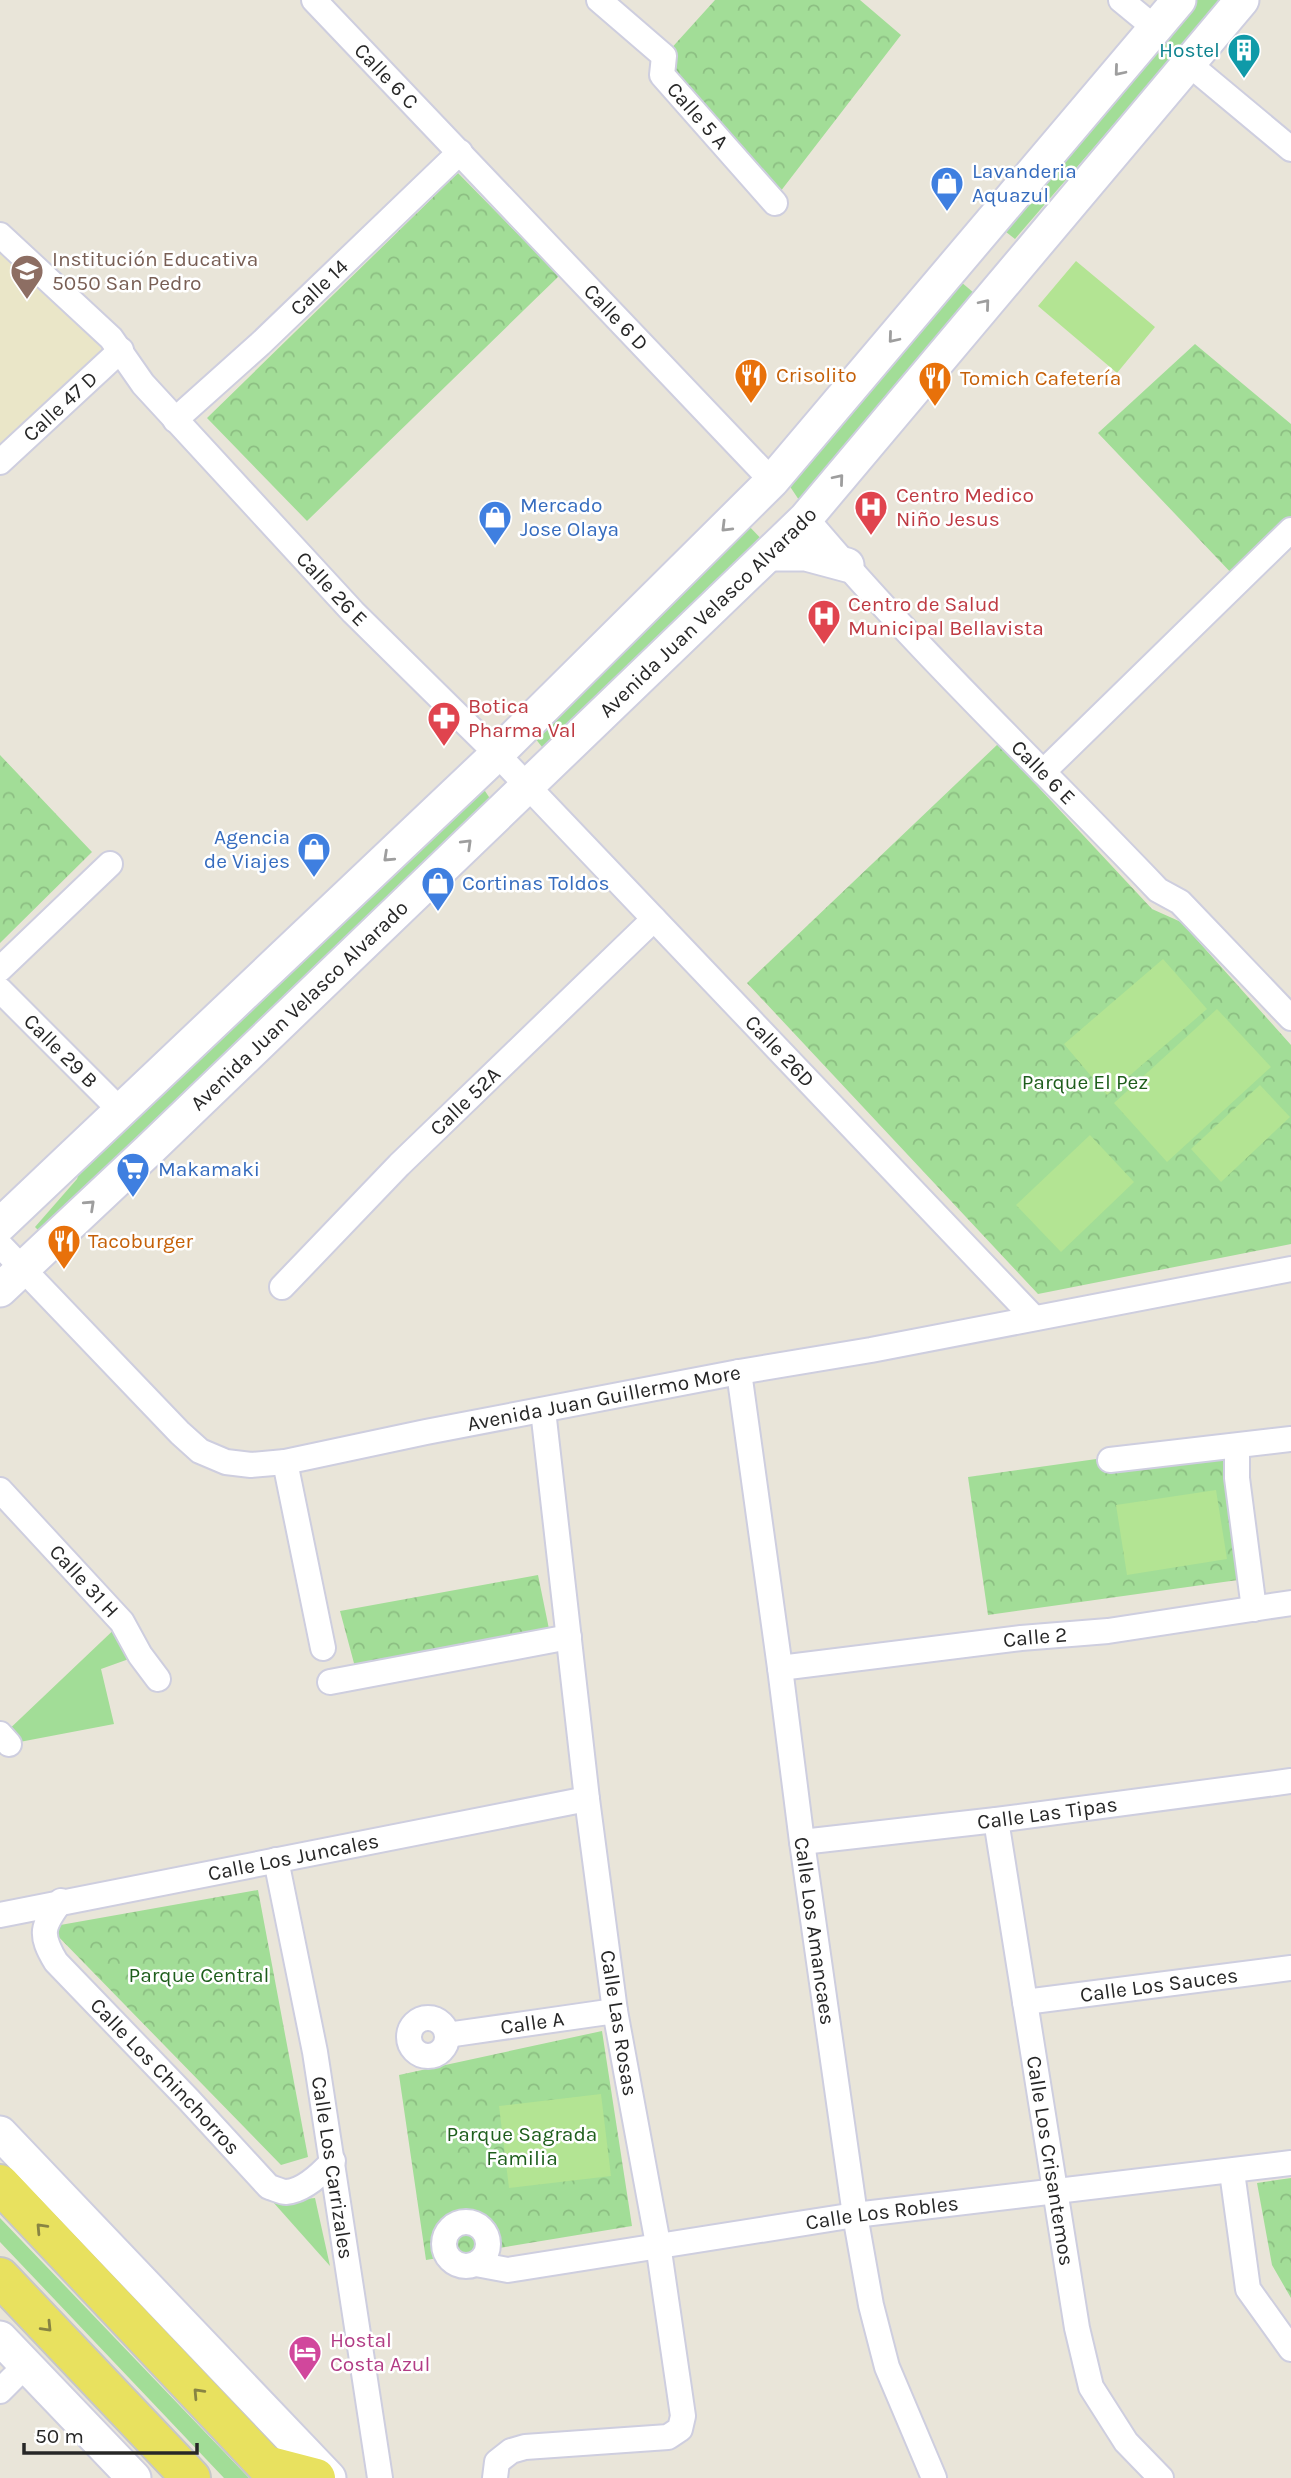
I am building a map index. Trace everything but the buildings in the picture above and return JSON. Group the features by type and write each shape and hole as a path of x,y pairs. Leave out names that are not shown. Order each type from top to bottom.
{"main road":[{"path":"0,1225 497,754 765,488 1179,0"},
{"name":"Avenida Juan Velasco Alvarado","path":"8,1267 149,1150 800,524 1242,0"},
{"path":"976,238 1014,269"},
{"path":"765,488 800,524"},
{"path":"769,554 806,554 847,565"},
{"path":"0,2133 329,2478"},
{"path":"0,2184 272,2472 316,2478"},
{"path":"0,2277 191,2478"},
{"path":"0,2338 134,2478"}],"street":[{"name":"Calle 6 C","path":"314,0 460,152"},
{"name":"Calle 5 A","path":"599,0 664,56 662,75 775,203"},
{"path":"1122,0 1155,28"},
{"path":"1188,64 1291,149"},
{"name":"Calle 14","path":"175,420 261,344 460,152"},
{"name":"Calle 6 D","path":"460,152 765,488"},
{"name":"Calle 26 E","path":"0,236 111,338 143,384 175,420 354,612 528,786"},
{"name":"Calle 47 D","path":"0,462 121,350"},
{"name":"Calle 6 E","path":"800,524 847,565 1158,890 1180,902 1291,1018"},
{"path":"1043,772 1291,530"},
{"name":"Calle 26D","path":"528,786 1034,1318"},
{"path":"0,969 110,864"},
{"name":"Calle 52A","path":"282,1287 399,1165 654,919"},
{"name":"Calle 29 B","path":"0,990 120,1110"},
{"name":"Avenida Juan Guillermo More","path":"8,1267 200,1451 226,1462 251,1465 285,1462 426,1432 1291,1269"},
{"name":"Calle Los Amancaes","path":"739,1372 855,2215 871,2305 887,2367 934,2478"},
{"name":"Calle Las Rosas","path":"495,2478 497,2462 511,2451 525,2447 667,2437 680,2429 683,2416 658,2244 615,2011 587,1799 543,1410"},
{"path":"1110,1460 1291,1439"},
{"path":"1237,1446 1237,1478 1254,1609"},
{"path":"285,1462 323,1648"},
{"name":"Calle 31 H","path":"0,1490 122,1622 140,1655 158,1679"},
{"name":"Calle 2","path":"780,1668 1108,1630 1291,1603"},
{"path":"330,1682 569,1637"},
{"name":"Calle Las Tipas","path":"802,1842 996,1820 1291,1781"},
{"name":"Calle Los Juncales","path":"0,1915 587,1799"},
{"name":"Calle Los Crisantemos","path":"996,1820 1077,2328 1091,2387 1126,2442 1161,2478"},
{"name":"Calle Los Carrizales","path":"276,1860 315,2052 380,2478"},
{"name":"Calle Los Chinchorros","path":"61,1901 44,1931 46,1945 56,1962 190,2100 269,2187 285,2192 306,2184 333,2161"},
{"name":"Calle Los Sauces","path":"1025,2002 1291,1968"},
{"name":"Calle A","path":"447,2035 615,2011"},
{"name":"Calle Los Robles","path":"476,2264 508,2270 658,2244 855,2215 1291,2164"},
{"path":"1232,2172 1248,2289 1291,2348"},
{"path":"0,2391 26,2365"}],"shaded area":[{"name":"Institución Educativa 5050 San Pedro","path":"0,249 109,352 0,452"}],"green space":[{"path":"715,0 860,0 901,35 780,192 658,63"},
{"path":"1189,0 1221,0 1015,239 1001,228"},
{"path":"458,173 559,276 307,521 207,418"},
{"path":"1076,261 1155,327 1117,373 1038,306"},
{"path":"954,276 974,293 801,503 787,482"},
{"path":"1195,344 1291,424 1291,522 1236,578 1098,433"},
{"path":"746,523 768,546 546,752 531,733"},
{"name":"Parque El Pez","path":"998,744 1152,909 1181,922 1291,1045 1291,1244 1038,1294 747,983"},
{"path":"0,755 92,852 0,943"},
{"path":"481,785 493,803 43,1235 35,1227 77,1179 85,1156"},
{"path":"1163,959 1207,1009 1107,1095 1064,1044"},
{"path":"1217,1009 1271,1067 1167,1162 1114,1103"},
{"path":"1260,1085 1290,1117 1221,1182 1191,1149"},
{"path":"1090,1135 1134,1182 1061,1252 1016,1205"},
{"path":"1225,1441 1245,1579 988,1615 968,1477"},
{"path":"1216,1490 1227,1559 1127,1575 1116,1505"},
{"path":"538,1575 549,1629 355,1667 340,1611"},
{"path":"122,1622 140,1655 101,1669 114,1724 9,1744 2,1736"},
{"name":"Parque Central","path":"258,1890 308,2157 281,2165 49,1927"},
{"name":"Parque Sagrada Familia","path":"602,2031 632,2226 426,2260 399,2075"},
{"path":"601,2094 611,2176 509,2188 499,2106"},
{"path":"1291,2178 1291,2298 1272,2265 1257,2183"},
{"path":"315,2198 330,2266 273,2202"},
{"path":"0,2218 249,2478 224,2478 0,2242"}],"place":[{"name":"Hostel","path":"1244,80"},
{"name":"Lavanderia Aquazul","path":"947,213"},
{"name":"Institución Educativa 5050 San Pedro","path":"27,301"},
{"name":"Crisolito","path":"751,405"},
{"name":"Tomich Cafetería","path":"935,408"},
{"name":"Centro Medico Niño Jesus","path":"871,537"},
{"name":"Mercado Jose Olaya","path":"495,547"},
{"name":"Centro de Salud Municipal Bellavista","path":"824,646"},
{"name":"Botica Pharma Val","path":"444,748"},
{"name":"Agencia de Viajes","path":"314,879"},
{"name":"Cortinas Toldos","path":"438,913"},
{"name":"Makamaki","path":"133,1199"},
{"name":"Tacoburger","path":"64,1271"},
{"name":"Hostal Costa Azul","path":"305,2382"}]}
